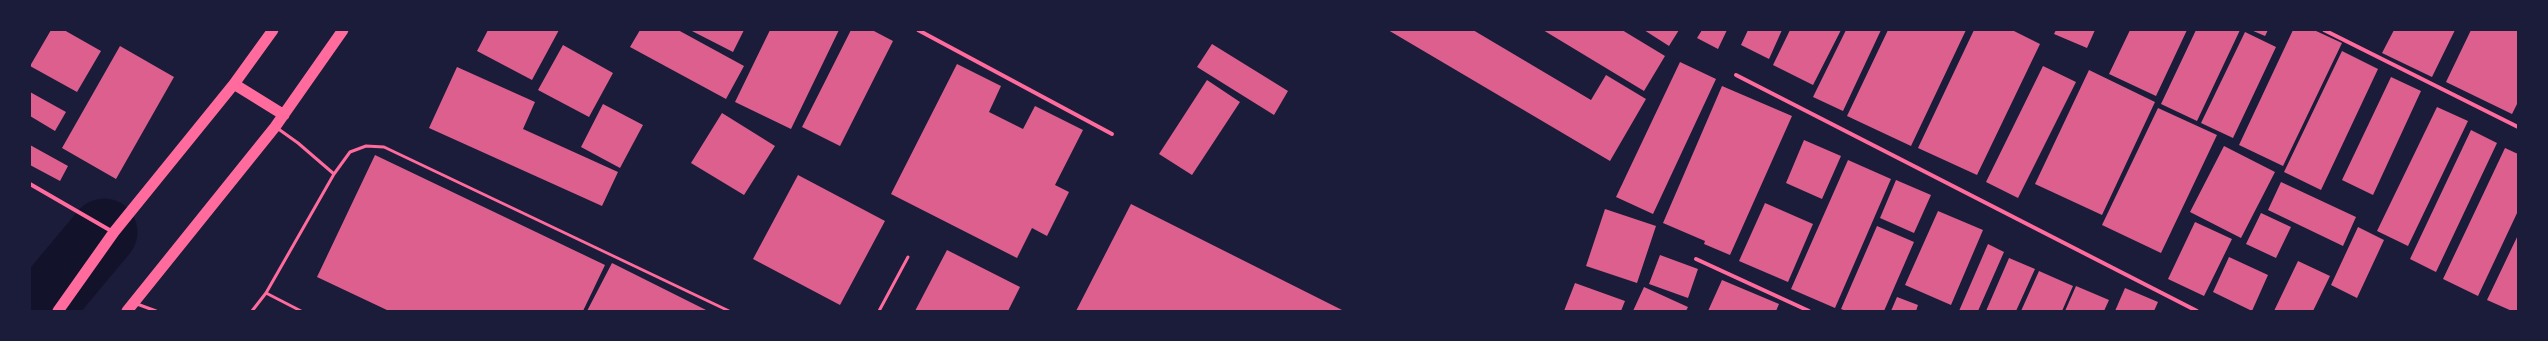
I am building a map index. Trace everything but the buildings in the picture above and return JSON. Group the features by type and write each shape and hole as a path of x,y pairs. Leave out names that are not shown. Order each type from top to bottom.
{"highway":[{"path":"58,311 114,232 234,84 273,30"},
{"path":"130,307 275,127 343,30"},
{"path":"234,84 284,114"}],"street":[{"path":"918,30 1112,134"},
{"path":"2324,30 2518,127"},
{"path":"1736,75 2197,311"},
{"path":"30,184 114,232"},
{"path":"1696,259 1809,311"}],"lane":[{"path":"275,127 298,143 334,174"},
{"path":"252,311 266,294 334,174 350,152 366,146 384,147 729,311"},
{"path":"879,311 908,257"},
{"path":"266,294 301,311"},
{"path":"130,307 156,311"}],"waterway":[{"path":"38,311 104,232"}]}
